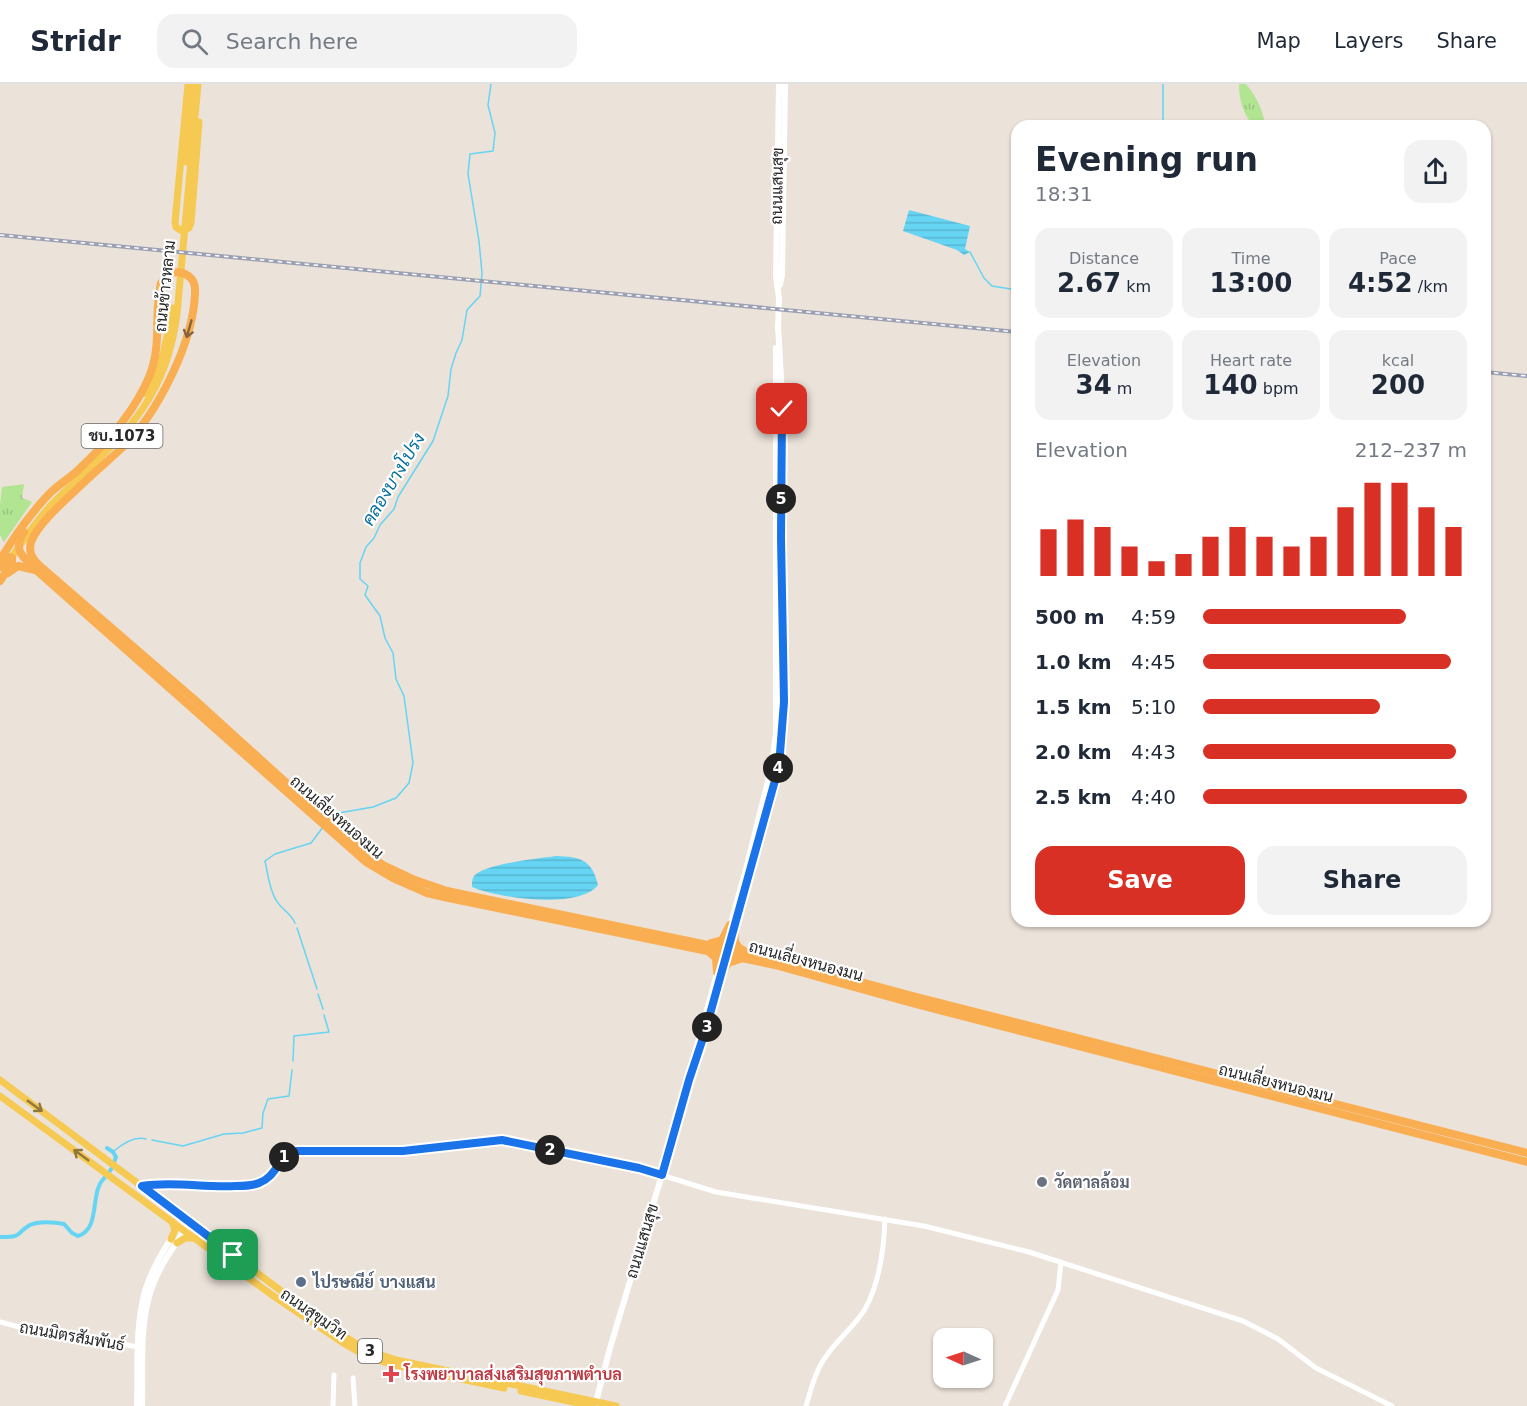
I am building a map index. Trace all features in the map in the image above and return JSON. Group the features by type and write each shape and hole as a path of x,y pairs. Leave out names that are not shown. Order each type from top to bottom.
{"highway":[{"path":"38,568 30,551 30,544 35,536 57,509 140,427 159,399 186,340 192,318 195,291 193,280 184,273 171,273 161,283 158,346 140,396 114,431 79,469"},
{"name":"ถนนข้าวหลาม","path":"0,560 25,524 50,494 79,469"},
{"name":"ถนนเลี่ยงหนองมน","path":"68,480 27,527 18,543 20,552 193,703 372,866 393,878 427,893 751,956 909,999 1216,1077 1527,1153"},
{"path":"0,567 8,557 12,558 0,582"},
{"path":"0,582 11,569 18,566 38,568"},
{"path":"719,973 716,958 705,946 720,941 733,924"},
{"path":"733,924 736,944 751,956"},
{"path":"719,973 732,961 751,956"},
{"name":"ถนนเลี่ยงหนองมน","path":"1216,1077 1527,1162"}],"main road":[{"path":"188,84 175,222 177,229 182,231 189,228 191,223 200,84"},
{"name":"ถนนข้าวหลาม","path":"0,574 46,512 116,443 145,405 160,377 174,336 193,116 192,84"},
{"name":"ถนนข้าวหลาม","path":"79,469 122,429 149,388 163,356 172,314 193,116 200,84"},
{"name":"ถนนแสนสุข","path":"778,84 776,276 779,288"},
{"name":"ถนนแสนสุข","path":"594,1404 705,1032 772,765 778,702 778,326 779,288 782,275 785,84"},
{"path":"109,458 139,421 157,392 168,368 179,326 183,288 181,265"},
{"name":"ถนนสุขุมวิท","path":"0,1080 332,1329 374,1353 396,1360 594,1404"},
{"path":"0,1091 29,1112 33,1120"},
{"name":"ถนนสุขุมวิท","path":"0,1096 289,1306 366,1356 390,1364 594,1404 616,1406"},
{"path":"170,1219 175,1230 174,1241"},
{"path":"137,1406 144,1293 153,1270 188,1220"},
{"path":"174,1241 196,1238"},
{"path":"141,1347 142,1406"}],"street":[{"path":"142,1186 154,1184 216,1187 251,1185 268,1179 283,1158 297,1151 403,1151 502,1140 639,1168 685,1184 731,1195 885,1219 969,1236 1061,1262 1222,1313 1252,1325 1278,1340 1316,1368 1392,1406"},
{"path":"806,1406 825,1357 865,1308 877,1275 884,1242 885,1219"},
{"path":"1005,1406 1058,1290 1061,1262"},
{"name":"ถนนมิตรสัมพันธ์","path":"0,1322 34,1331 141,1347"},
{"path":"332,1406 334,1375"},
{"path":"353,1378 355,1406"}],"green space":[{"path":"1239,84 1246,84 1261,109 1264,120 1249,120 1242,106"},
{"path":"24,484 22,498 32,502 4,542 0,535 2,487"}],"water":[{"path":"909,210 970,226 965,249 970,252 964,255 957,250 903,231"},
{"path":"556,856 572,857 584,861 592,870 598,885 588,893 556,900 518,898 472,887 474,877 483,870 514,862"}],"waterway":[{"name":"คลองบางโปรง","path":"330,818 333,814 373,807 396,798 409,783 413,763 404,696 396,679 393,653 385,638 380,616 365,595 368,586 360,579 360,563 366,547 394,509 398,497 433,441 448,396 451,369 462,340 467,310 480,296 482,273 479,241 468,174 470,154 493,151 495,133 488,105 491,84"},
{"path":"1163,84 1163,120"},
{"path":"970,252 984,278 992,286 1011,289"},
{"path":"295,923 274,896 265,861 275,854 311,843 323,827"},
{"path":"297,928 317,989"},
{"path":"318,994 323,1009"},
{"path":"293,1061 294,1036 329,1032 324,1015"},
{"path":"152,1140 183,1146 224,1134 243,1133 262,1128 263,1113 268,1099 289,1096 292,1070"},
{"path":"113,1152 133,1140 146,1139"},
{"name":"คลองบางโปรง","path":"0,1237 16,1236 30,1225 42,1222 64,1224 78,1236 84,1233 92,1222 99,1186 116,1157 107,1148"}],"railway":[{"path":"0,235 1011,331"},
{"path":"1491,373 1527,376"}],"place":[{"name":"วัดตาลล้อม","path":"1042,1182"},
{"name":"ไปรษณีย์ บางแสน","path":"301,1282"},
{"name":"โรงพยาบาลส่งเสริมสุขภาพตำบล","path":"391,1374"}],"route":[{"path":"233,1255 142,1186 154,1184 223,1187 261,1183 268,1179 283,1158 297,1151 403,1151 502,1140 639,1168 662,1175 747,886 779,766 784,702 781,538 782,409"}]}
